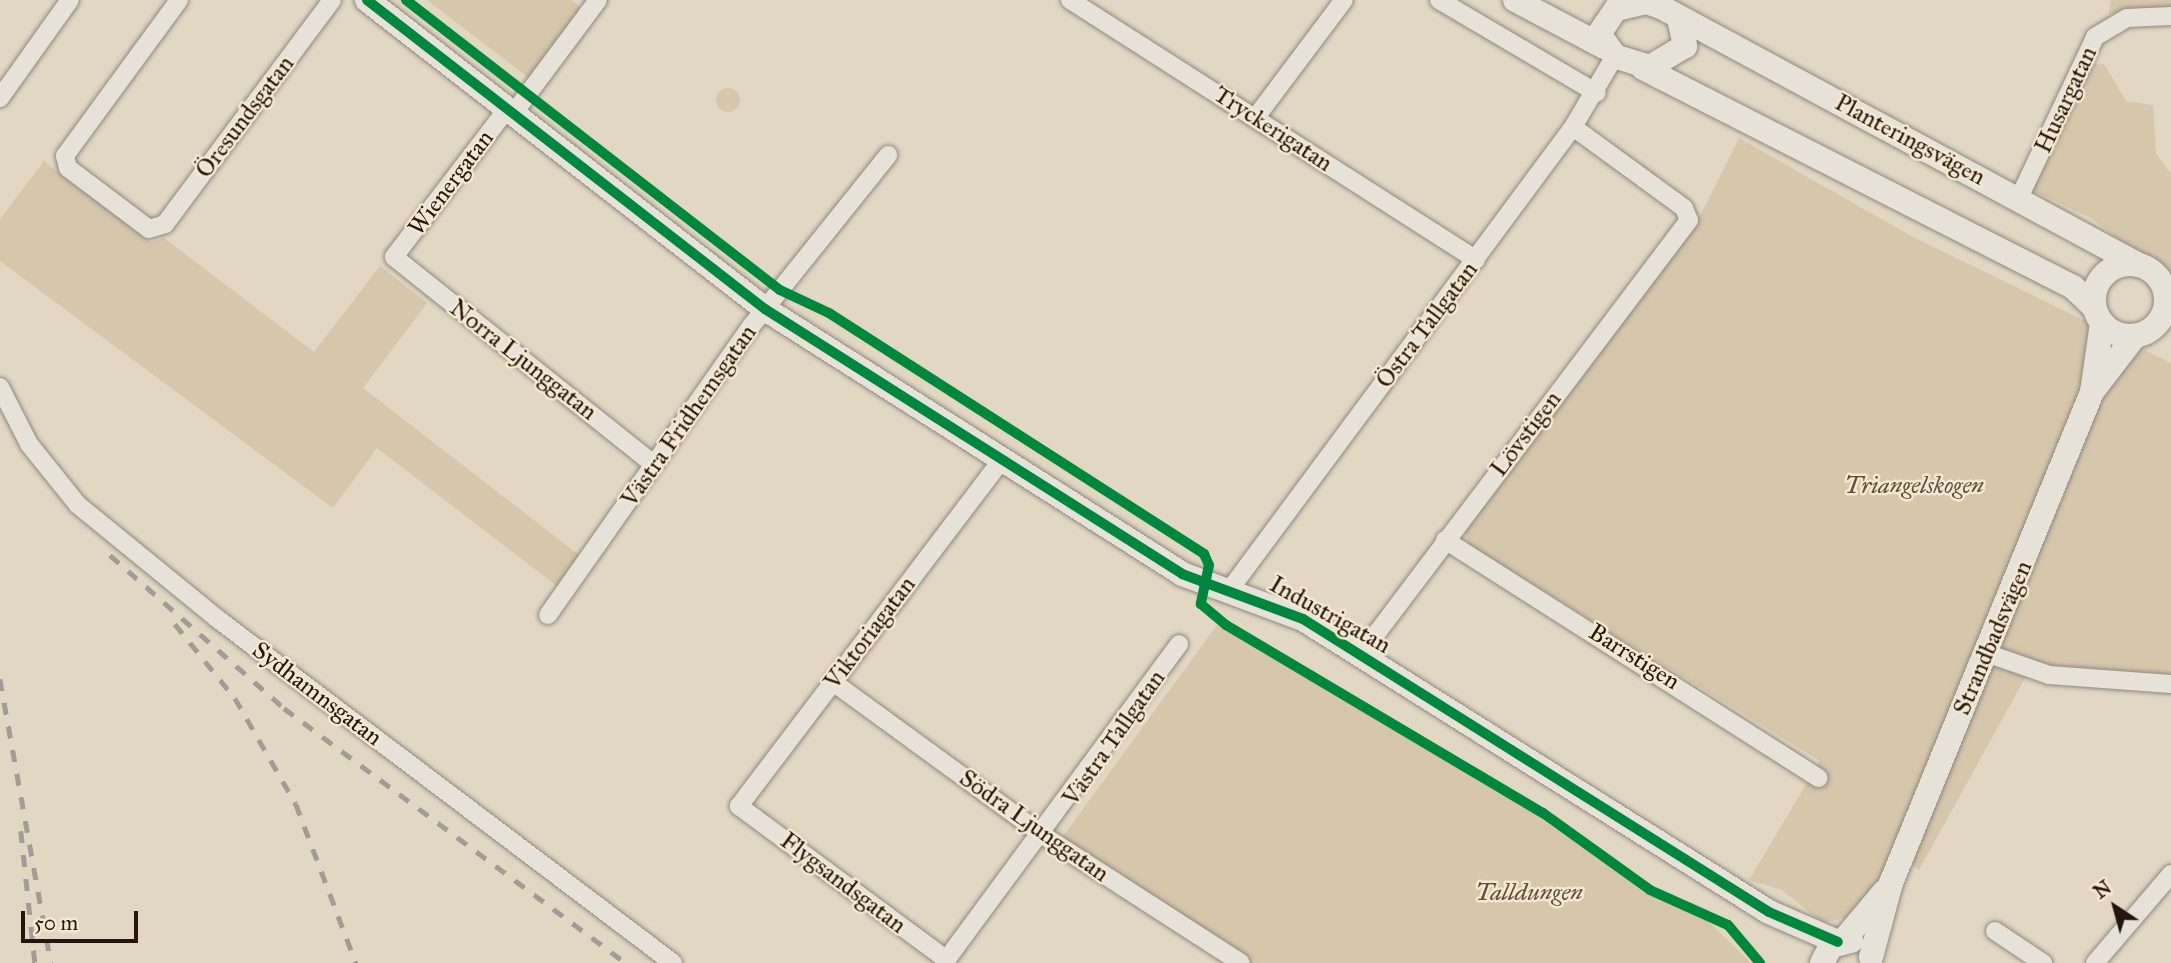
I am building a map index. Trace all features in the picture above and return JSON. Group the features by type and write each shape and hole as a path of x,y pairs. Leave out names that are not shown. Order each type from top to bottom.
{"street":[{"name":"Öresundsgatan","path":"179,0 65,156 68,168 154,229 165,224 332,0"},
{"name":"Industrigatan","path":"367,0 765,309 1182,575 1278,604 1769,912 1840,941"},
{"name":"Wienergatan","path":"394,257 598,0"},
{"name":"Tryckerigatan","path":"1070,0 1476,260"},
{"path":"1256,117 1344,0"},
{"path":"1439,0 1597,93"},
{"path":"1516,0 1610,52 2073,287 2098,315 2153,332 2163,314 2168,291 2139,265 2121,265 2103,275 2098,315"},
{"path":"0,98 67,1"},
{"path":"1610,52 1602,21 1616,9 1659,6 1685,46 1660,65 1643,68"},
{"name":"Planteringsvägen","path":"1659,6 2139,265"},
{"name":"Husargatan","path":"2019,198 2095,37 2127,18 2171,16"},
{"name":"Östra Tallgatan","path":"1230,588 1573,127 1597,93 1610,52"},
{"name":"Lövstigen","path":"1361,654 1688,214 1573,127"},
{"name":"Västra Fridhemsgatan","path":"548,615 643,484 652,462 765,309 888,155"},
{"name":"Norra Ljunggatan","path":"394,257 652,462"},
{"name":"Strandbadsvägen","path":"1872,961 1891,883 2092,392 2098,315"},
{"name":"Strandbadsvägen","path":"2092,392 2153,332"},
{"name":"Sydhamnsgatan","path":"0,387 29,443 79,505 219,620 673,963"},
{"name":"Viktoriagatan","path":"738,806 1002,460"},
{"name":"Barrstigen","path":"1445,540 1819,778"},
{"name":"Västra Tallgatan","path":"946,962 1044,836 1180,645"},
{"path":"1986,653 2049,675 2171,684"},
{"name":"Södra Ljunggatan","path":"833,682 1044,836 1241,963"},
{"name":"Flygsandsgatan","path":"738,806 946,962"},
{"path":"2095,963 2171,874"},
{"name":"Strandbadsvägen","path":"1822,963 1891,883"},
{"name":"Industrigatan","path":"1769,912 1815,963"},
{"path":"1995,931 2043,963"},
{"name":"Strandbadsvägen","path":"1840,941 1861,944 1872,961"}],"green space":[{"path":"427,0 571,0 583,9 529,78"},
{"path":"2111,0 2171,0 2171,8 2109,14"},
{"path":"2091,64 2104,64 2126,101 2153,105 2156,154 2171,174 2171,278 2091,218 2033,191"},
{"path":"728,88 737,91 740,100 737,109 728,112 719,109 716,100 719,91"},
{"name":"Triangelskogen","path":"1739,138 1911,236 2171,363 2171,686 2124,690 2025,678 1919,870 1909,862 1845,918 1823,923 1782,890 1749,880 1820,761 1469,545 1465,531 1698,220"},
{"path":"44,161 151,242 164,238 314,352 380,266 427,303 363,388 579,555 557,586 377,448 333,508 0,261 0,219"},
{"name":"Talldungen","path":"1217,625 1538,816 1648,895 1704,917 1751,963 1252,963 1059,842"}],"railway":[{"path":"110,555 284,708 626,963"},
{"path":"175,624 235,698 296,804 356,963"},
{"path":"0,679 51,963"},
{"path":"21,831 35,963"}],"cycle path":[{"path":"367,0 765,309 1182,574 1303,619 1769,912 1838,942"},
{"path":"406,0 780,290 829,313 1204,554 1209,565 1201,604 1226,625 1543,813 1650,890 1728,925 1760,963"}]}
